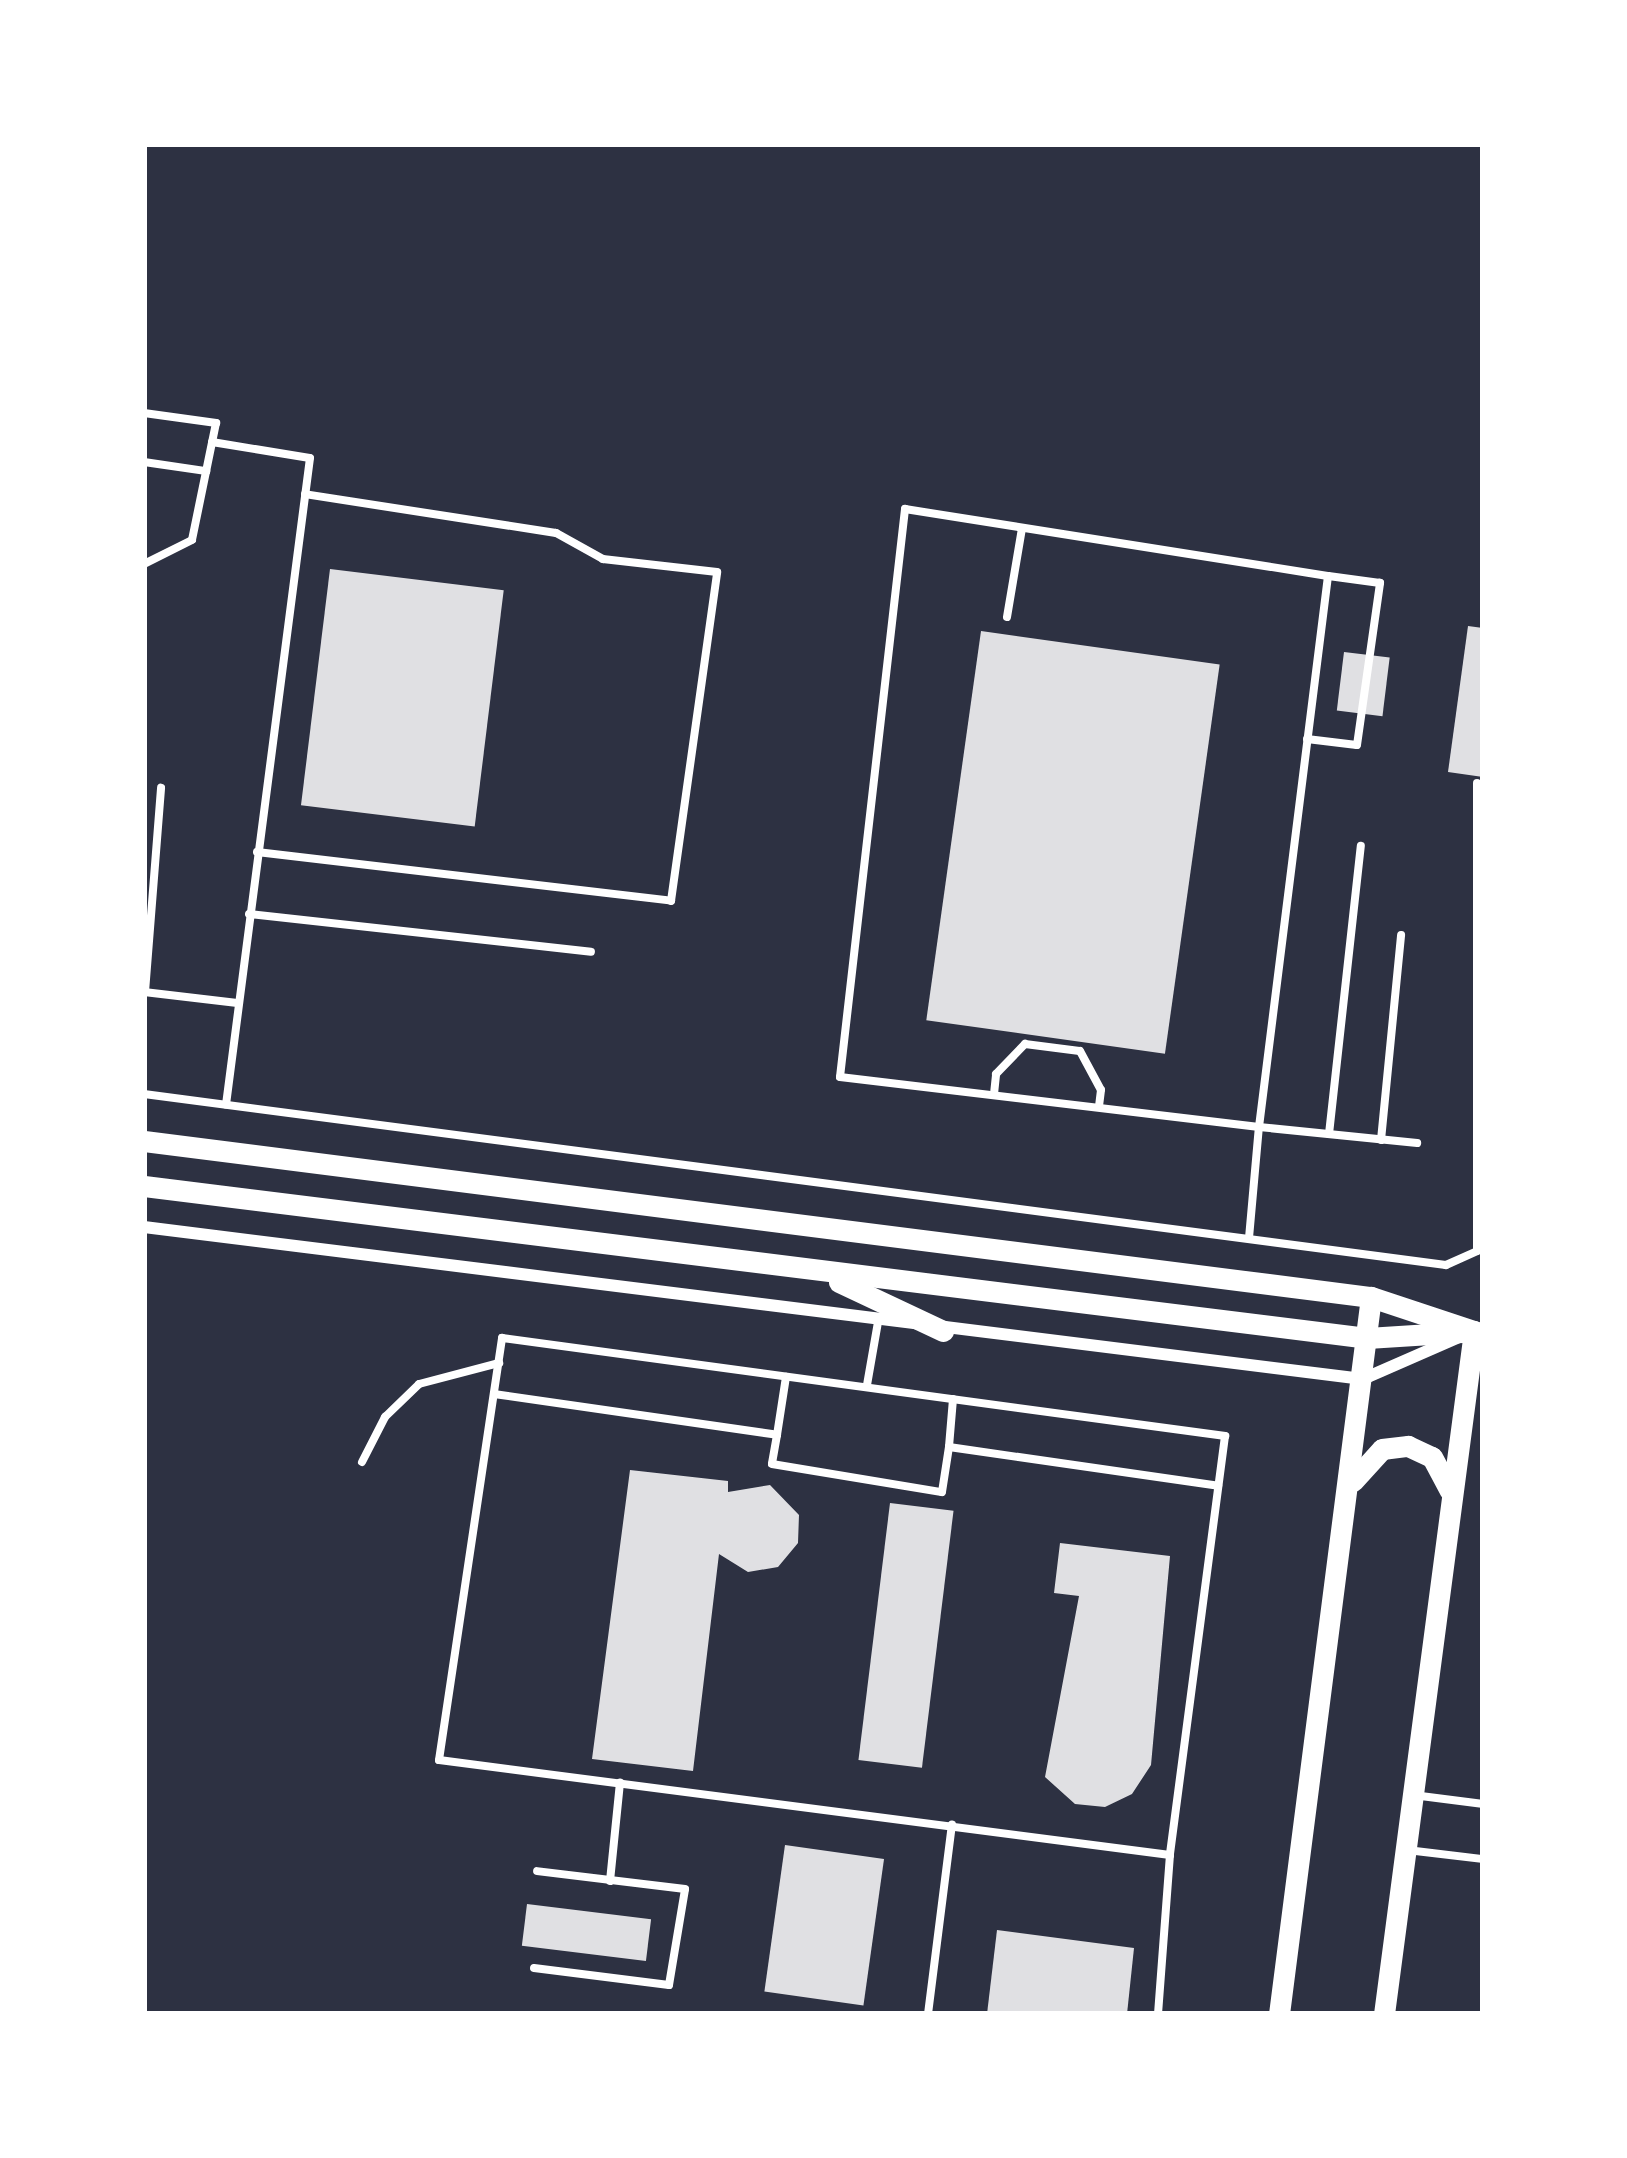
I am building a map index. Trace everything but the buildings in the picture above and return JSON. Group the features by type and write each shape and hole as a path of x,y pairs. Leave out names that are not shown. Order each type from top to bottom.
{"main road":[{"path":"144,1142 1371,1297 1479,1323"},
{"path":"144,1186 822,1274 1367,1338 1479,1323"},
{"path":"822,1274 943,1330"},
{"path":"1279,2014 1371,1297"},
{"path":"1384,2014 1479,1323"},
{"path":"1349,1487 1361,1463 1382,1449 1408,1446 1432,1457 1448,1478 1452,1503"}],"street":[{"path":"144,1227 1363,1379 1479,1323"}],"lane":[{"path":"144,413 216,423 191,540 144,564"},
{"path":"212,442 310,458 226,1105"},
{"path":"144,462 206,471"},
{"path":"257,852 671,901 713,596 716,572 603,559 556,533 305,494"},
{"path":"1307,739 1357,745 1380,584 905,509 840,1077 1417,1143"},
{"path":"1007,617 1022,528"},
{"path":"1250,1238 1259,1127 1328,576"},
{"path":"144,1094 1447,1265 1478,1251 1477,783"},
{"path":"161,788 145,992 237,1003"},
{"path":"1329,1134 1361,845"},
{"path":"249,914 591,952"},
{"path":"1381,1139 1400,935"},
{"path":"994,1094 996,1075 1025,1044 1080,1051 1101,1090 1099,1107"},
{"path":"867,1385 878,1322"},
{"path":"1158,2014 1170,1855 1225,1436 502,1338 440,1760 1170,1855"},
{"path":"362,1462 385,1417 418,1384 499,1363"},
{"path":"786,1377 772,1465 942,1492 953,1399"},
{"path":"494,1394 776,1435"},
{"path":"949,1448 1218,1486"},
{"path":"610,1881 620,1783"},
{"path":"1412,1795 1483,1804"},
{"path":"928,2014 952,1826"},
{"path":"1405,1850 1483,1859"},
{"path":"534,1968 669,1985 685,1889 537,1871"}]}
